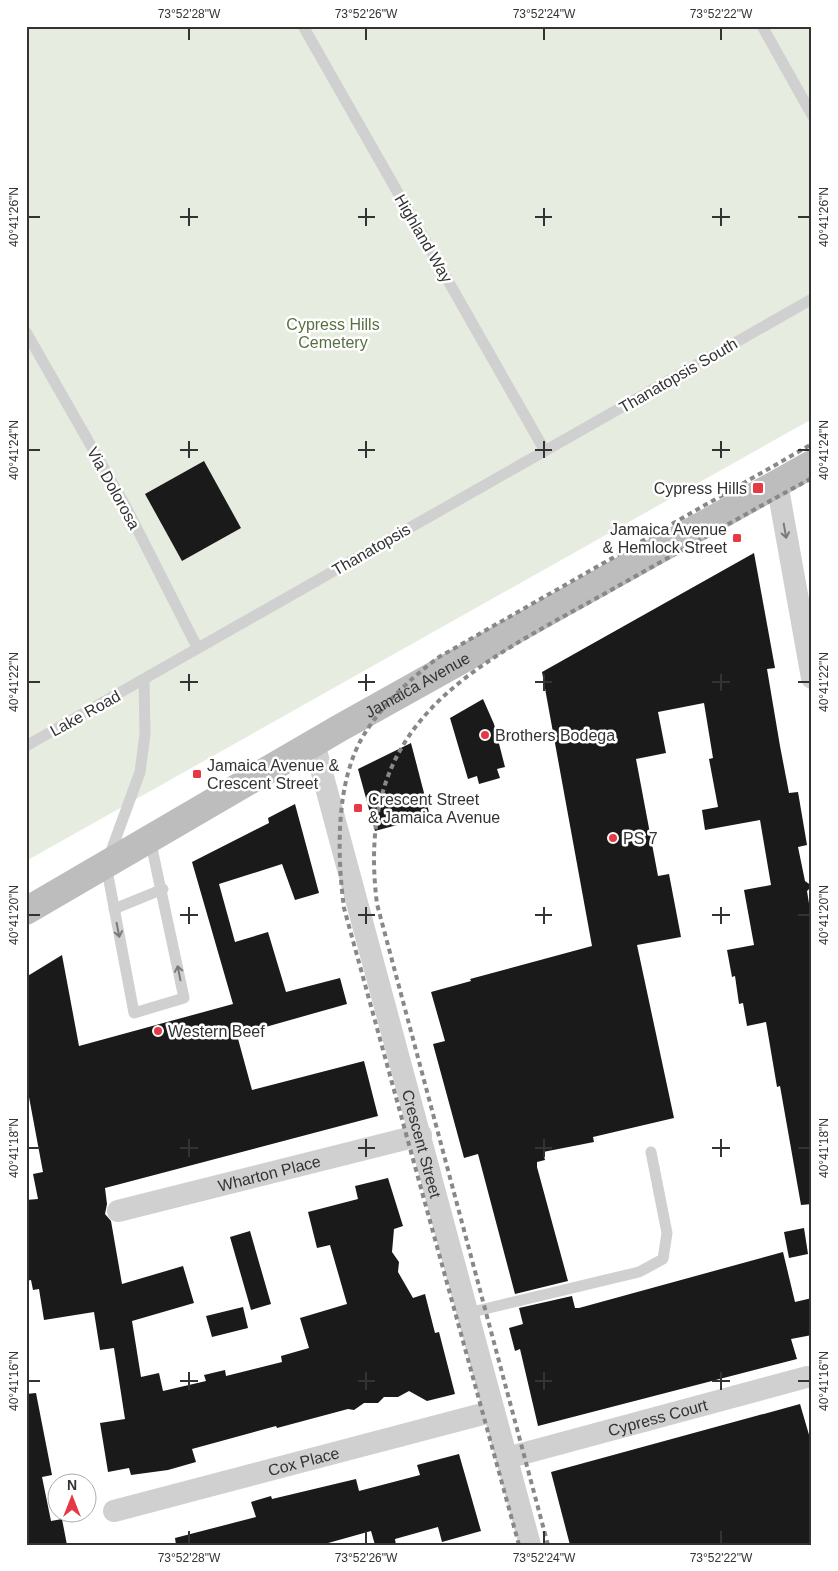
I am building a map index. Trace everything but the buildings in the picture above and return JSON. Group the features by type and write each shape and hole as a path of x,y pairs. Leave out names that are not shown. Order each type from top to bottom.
{"main road":[{"name":"Jamaica Avenue","path":"26,911 314,743 812,464"}],"street":[{"path":"776,483 812,678"},
{"name":"Crescent Street","path":"314,743 530,1545"},
{"name":"Wharton Place","path":"118,1212 421,1135"},
{"name":"Cypress Court","path":"507,1458 808,1377"},
{"name":"Cox Place","path":"114,1511 494,1411"}],"lane":[{"name":"Highland Way","path":"303,26 545,450"},
{"path":"762,26 812,115"},
{"name":"Thanatopsis South","path":"545,450 812,299"},
{"name":"Via Dolorosa","path":"26,332 126,507 197,648"},
{"name":"Thanatopsis","path":"144,680 545,450"},
{"path":"144,680 145,734 140,772 106,864 134,1013 184,998 150,839"},
{"name":"Lake Road","path":"26,746 144,680"},
{"path":"114,908 162,889"},
{"path":"468,1313 639,1272 654,1266 663,1259 668,1233 651,1152"}],"green space":[{"name":"Cypress Hills Cemetery","path":"26,26 812,26 812,419 26,861"}],"railway":[{"path":"519,1545 344,908 340,842 343,795 348,773 355,752 372,722 408,682 439,657 812,444"},
{"path":"548,1545 377,904 375,842 384,789 403,746 430,709 466,677 554,622 812,478"}],"place":[{"name":"Cypress Hills","path":"758,488"},
{"name":"Jamaica Avenue & Hemlock Street","path":"737,538"},
{"name":"Brothers Bodega","path":"485,735"},
{"name":"Jamaica Avenue & Crescent Street","path":"197,774"},
{"name":"Crescent Street & Jamaica Avenue","path":"358,808"},
{"name":"PS 7","path":"613,838"},
{"name":"Western Beef","path":"158,1031"}]}
